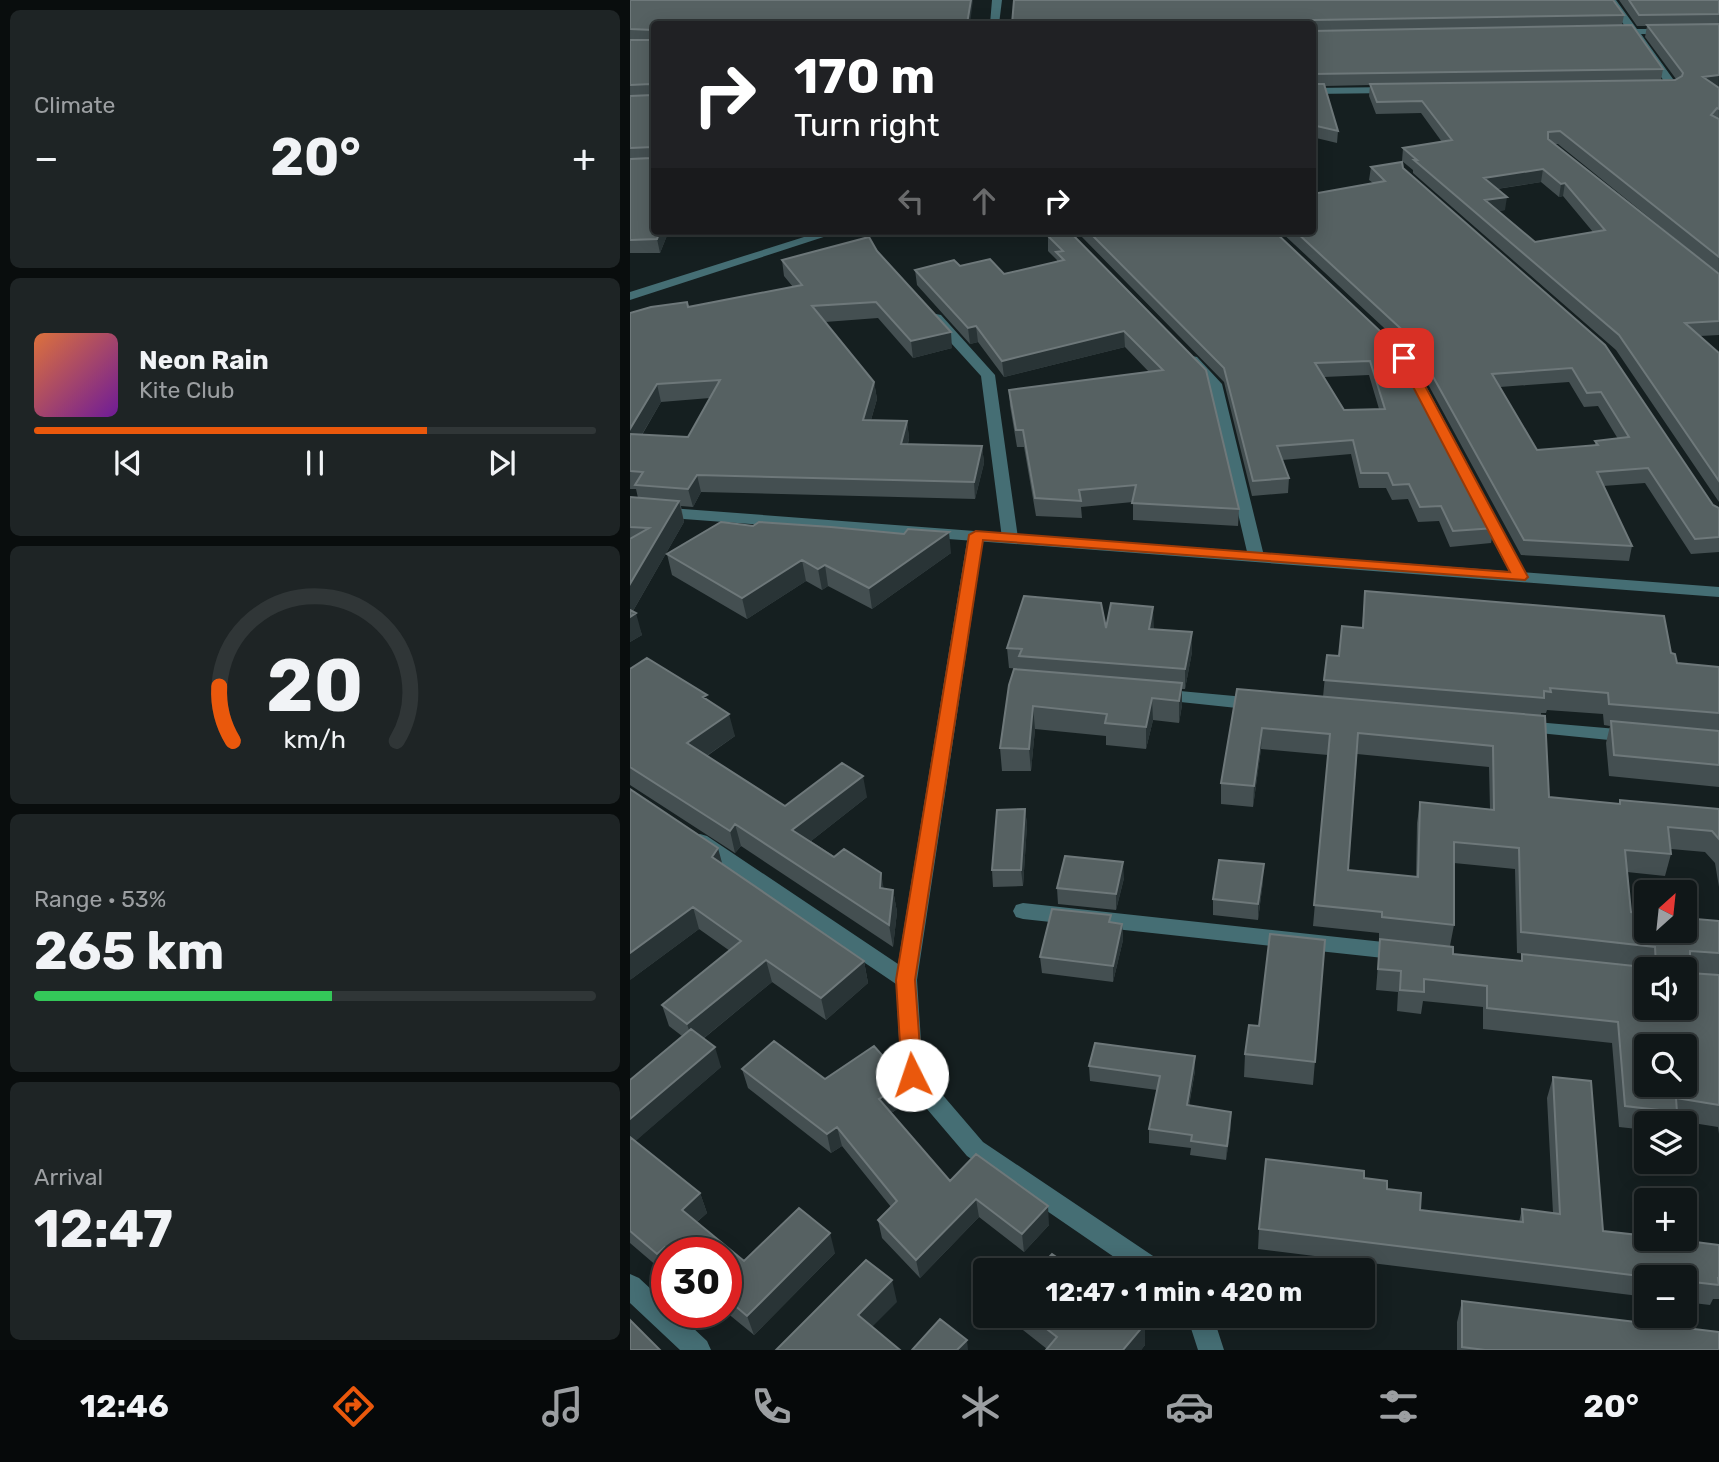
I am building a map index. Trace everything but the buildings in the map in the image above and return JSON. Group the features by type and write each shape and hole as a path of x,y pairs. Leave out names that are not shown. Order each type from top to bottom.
{"street":[{"path":"995,21 997,0"},
{"path":"1611,0 1673,86 1659,86"},
{"path":"1595,32 1678,31"},
{"path":"1316,92 1409,90"},
{"path":"630,296 823,235"},
{"path":"923,303 988,375 1010,538"},
{"path":"1375,331 1404,358 1520,577"},
{"path":"1178,346 1215,384 1256,556"},
{"path":"630,510 1719,592"},
{"path":"976,535 906,980 912,1075 975,1149 1135,1258"},
{"path":"1134,693 1273,705"},
{"path":"1510,726 1649,738"},
{"path":"687,832 906,980"},
{"path":"1023,911 1425,954"},
{"path":"630,1286 698,1350"},
{"path":"1204,1328 1211,1350"}],"route":[{"path":"912,1075 906,980 976,535 1520,577 1404,358"}]}
